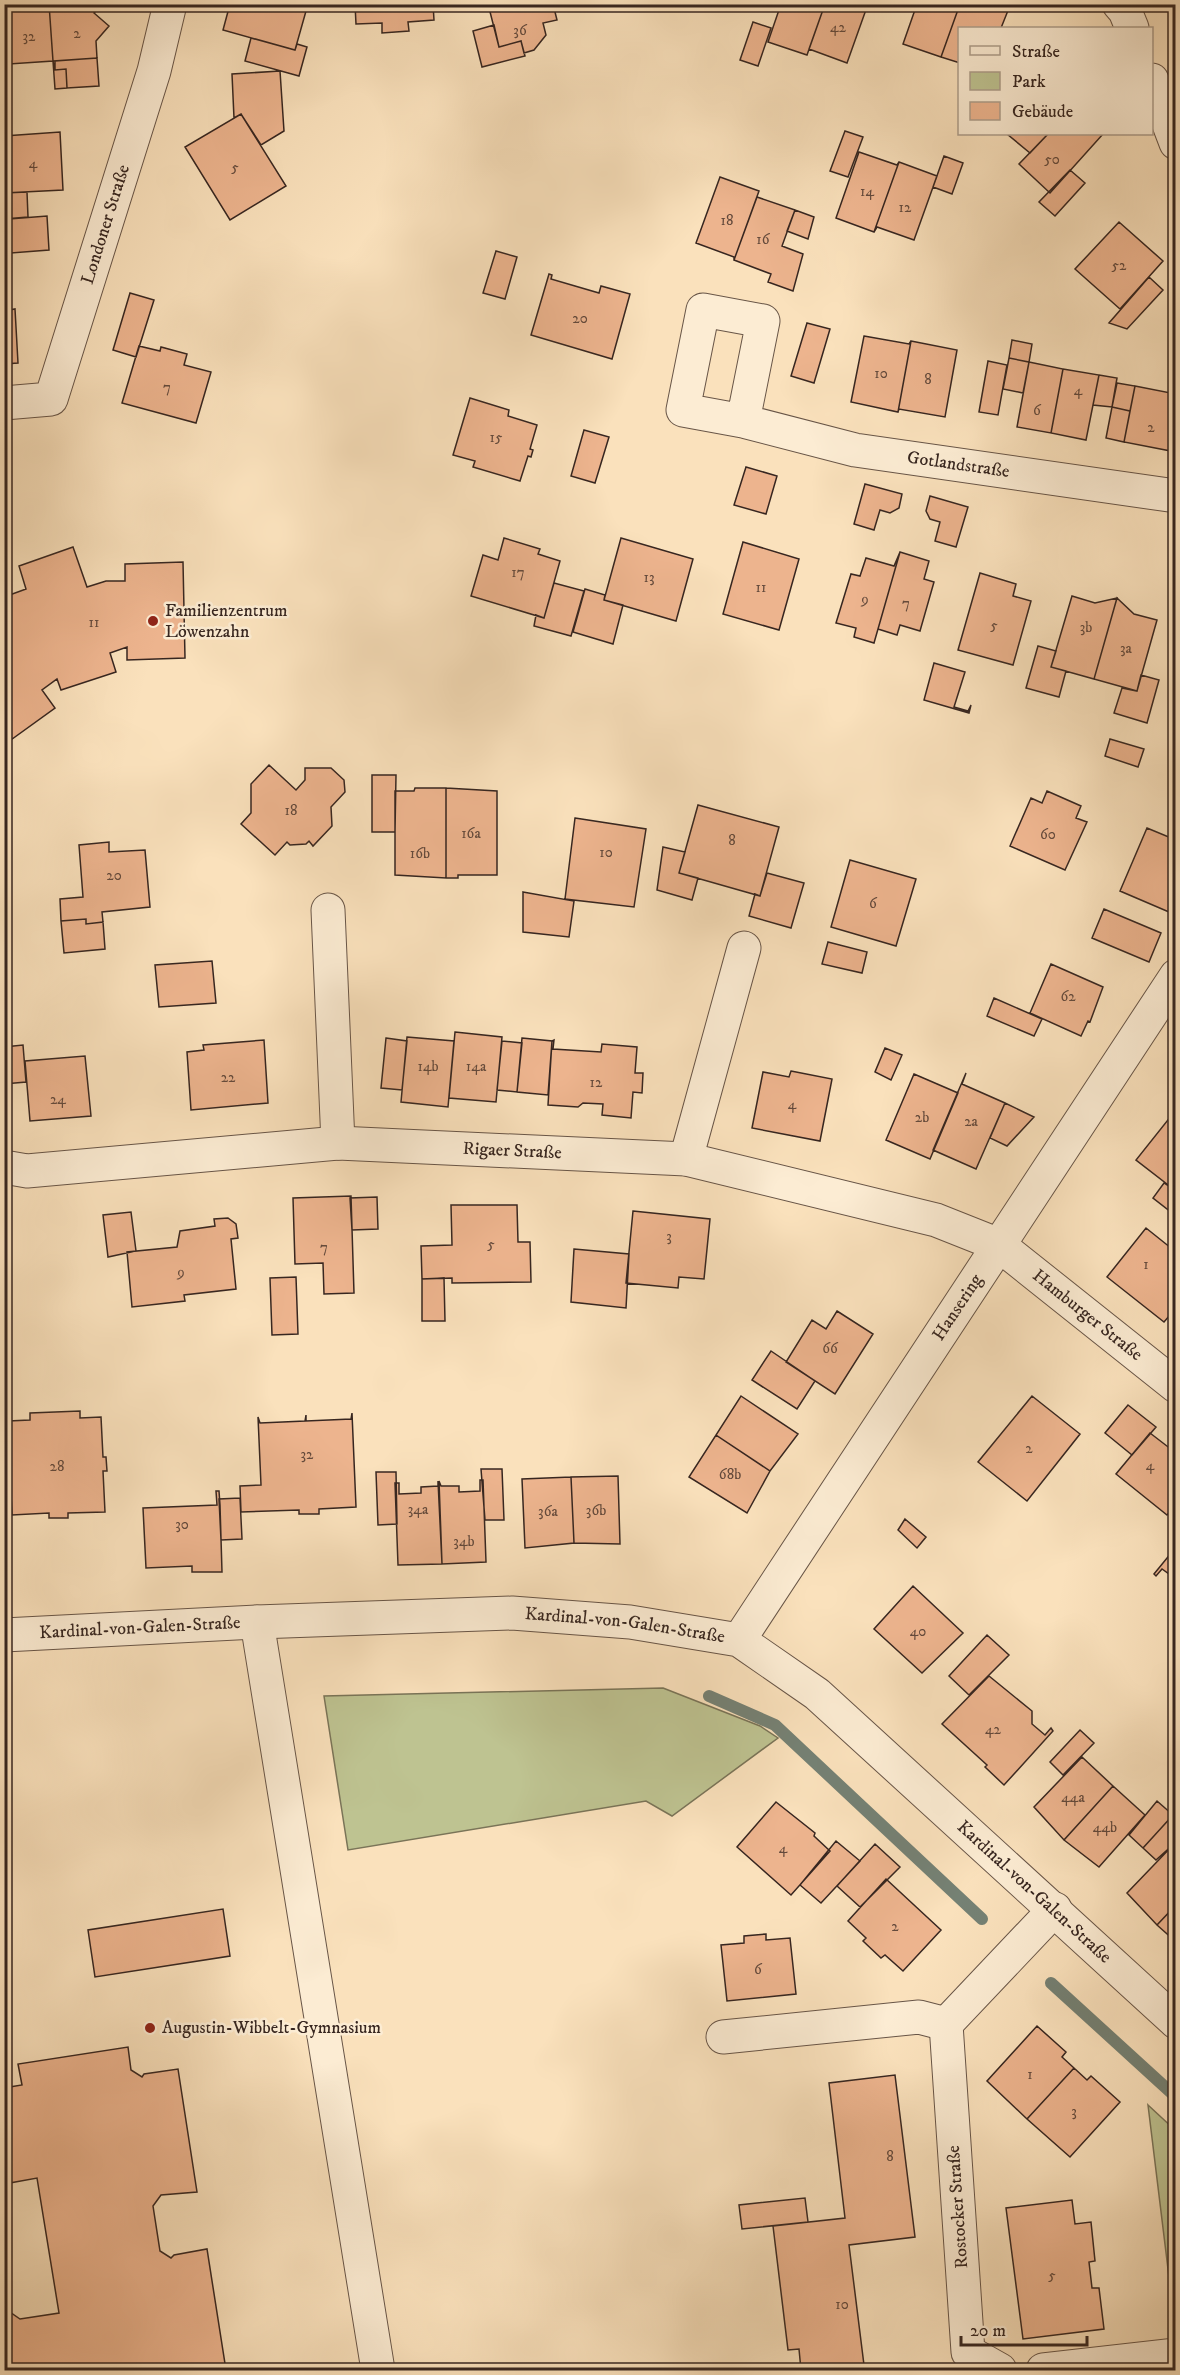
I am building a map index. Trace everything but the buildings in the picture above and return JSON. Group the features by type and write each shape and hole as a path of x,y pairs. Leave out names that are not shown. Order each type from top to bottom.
{"street":[{"name":"Londoner Straße","path":"4,403 51,399 154,71 170,4"},
{"path":"1119,4 1125,11 1132,27"},
{"path":"1153,83 1176,143"},
{"name":"Gotlandstraße","path":"743,421 855,450 1176,496"},
{"path":"328,910 338,1143"},
{"path":"686,1159 744,948"},
{"name":"Hansering","path":"739,1640 1176,976"},
{"name":"Rigaer Straße","path":"16,1169 338,1143 686,1159 936,1220 999,1245"},
{"name":"Hamburger Straße","path":"999,1245 1176,1386"},
{"name":"Kardinal-von-Galen-Straße","path":"4,1635 257,1622 512,1613 630,1622 739,1640 817,1694 1055,1909 1176,2022"},
{"path":"257,1622 378,2370"},
{"path":"723,2037 919,2017 946,2024 1055,1909"},
{"name":"Rostocker Straße","path":"946,2024 968,2352 1000,2370"},
{"path":"1043,2370 1176,2355"}],"green space":[{"path":"663,1688 760,1726 778,1738 672,1816 646,1801 348,1850 324,1696"},
{"path":"1148,2105 1175,2130 1175,2309 1173,2310"}],"waterway":[{"path":"709,1696 775,1725 982,1919"},
{"path":"1051,1983 1176,2097"}],"place":[{"name":"Familienzentrum Löwenzahn","path":"153,621"},
{"name":"Augustin-Wibbelt-Gymnasium","path":"150,2028"}]}
